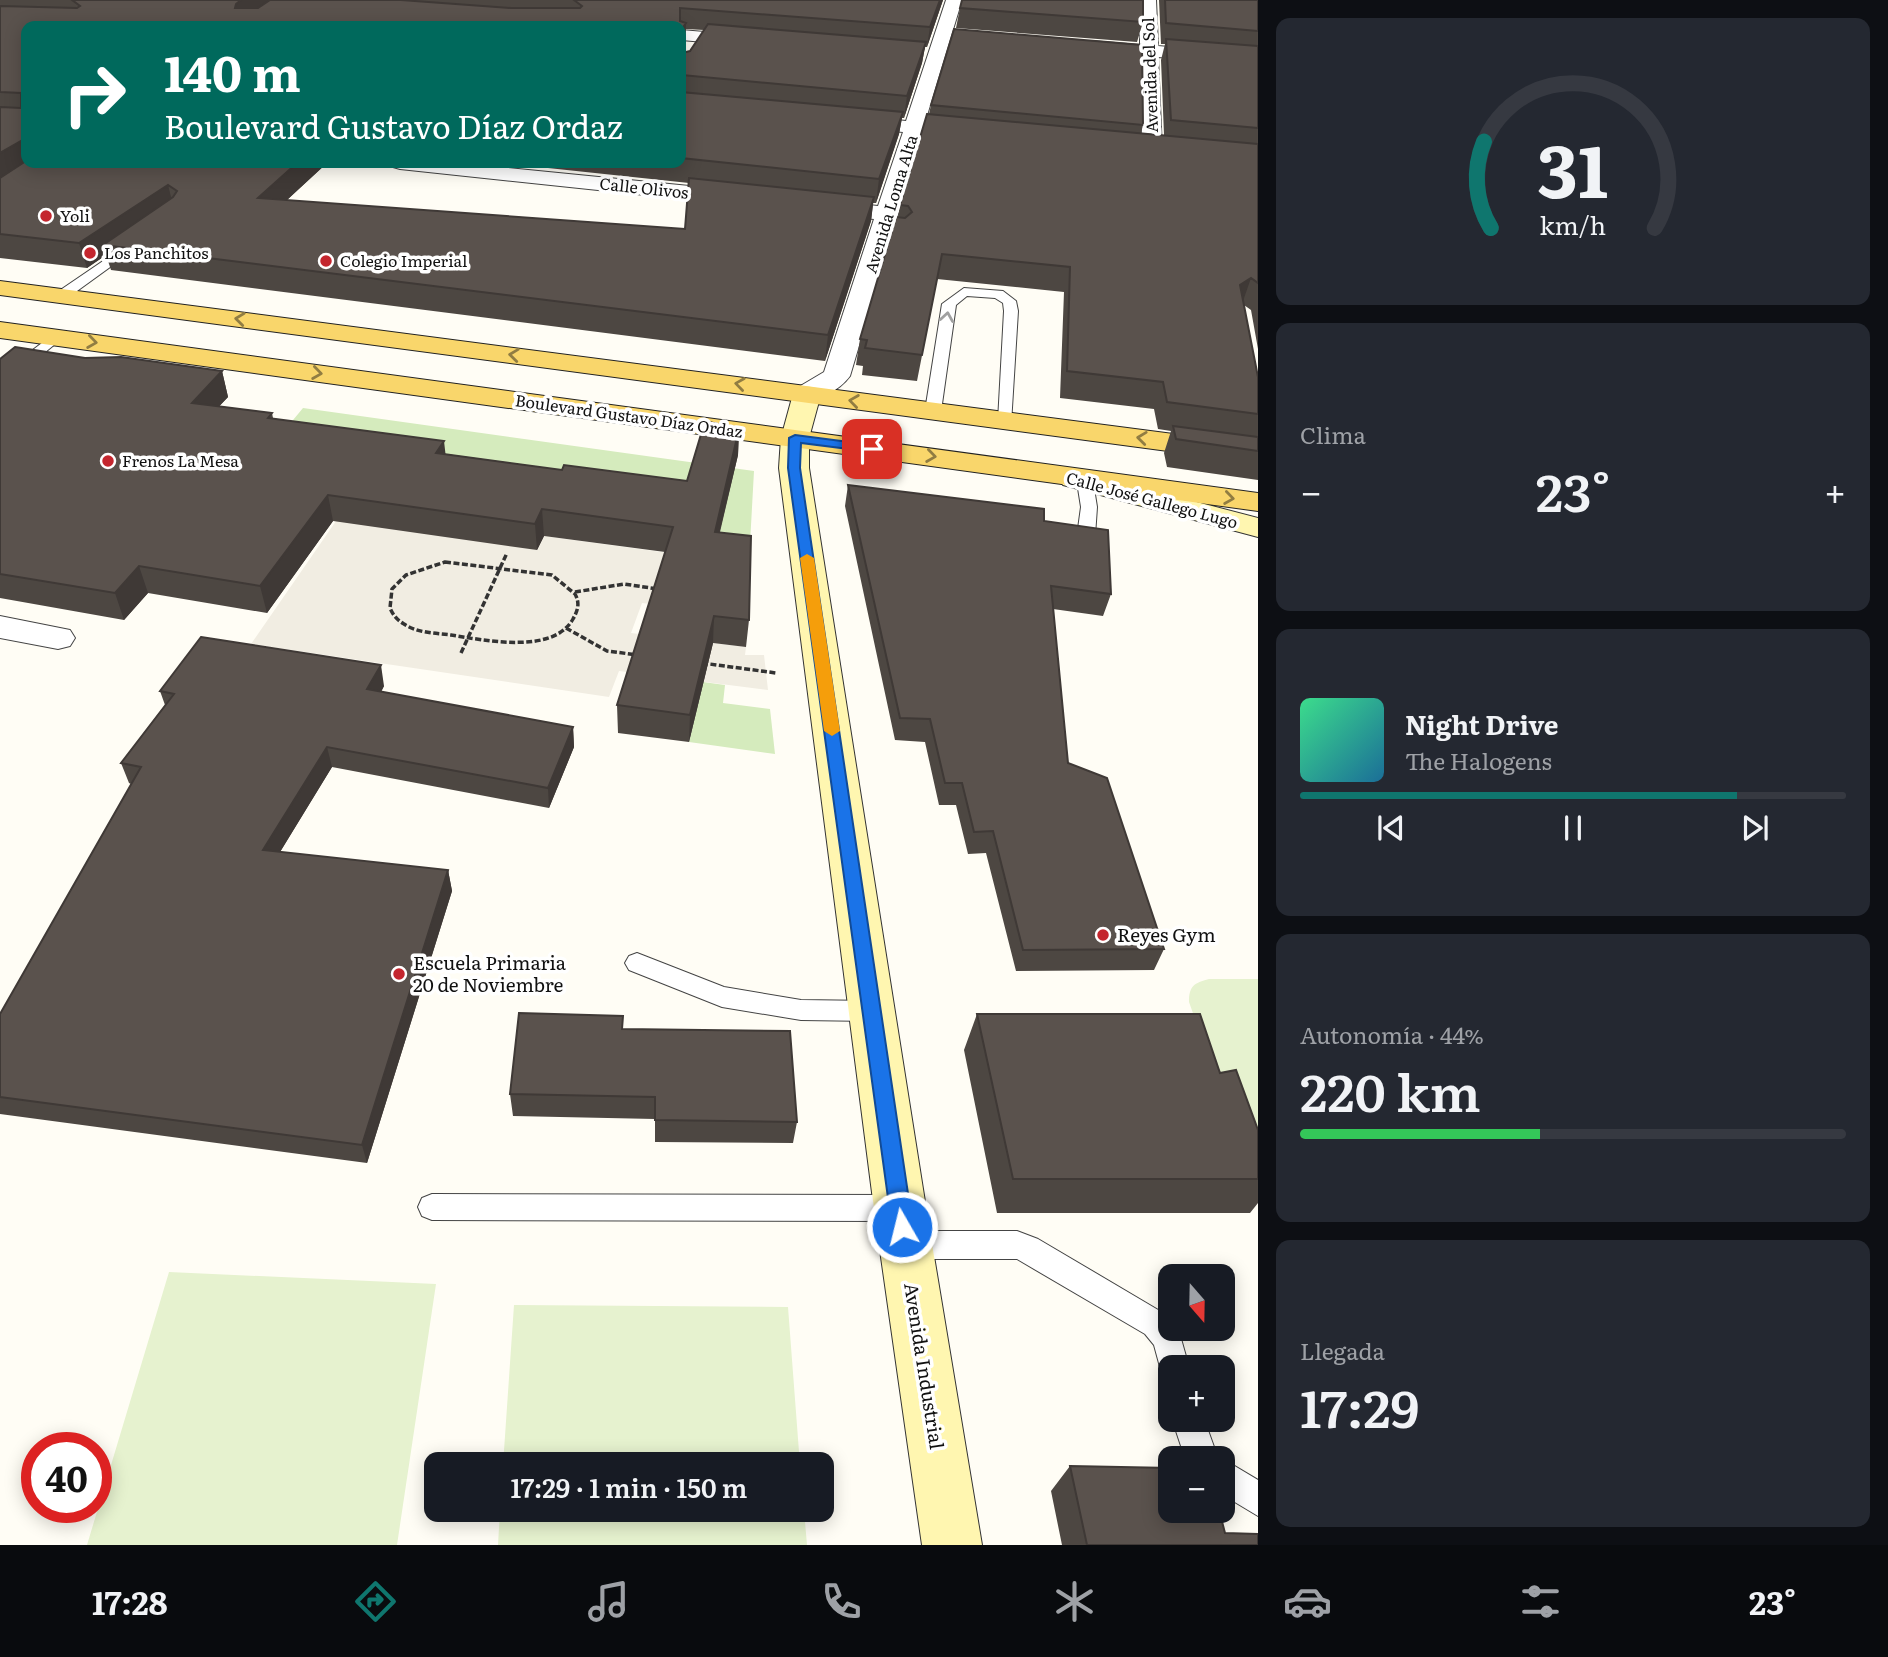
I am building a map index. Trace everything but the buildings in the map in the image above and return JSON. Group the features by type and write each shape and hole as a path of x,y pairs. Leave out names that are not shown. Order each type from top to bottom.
{"main road":[{"path":"0,288 1258,454"},
{"name":"Boulevard Gustavo Díaz Ordaz","path":"0,330 1258,502"}],"street":[{"name":"Avenida Loma Alta","path":"807,394 836,376 888,227 915,127 929,55 949,35 954,0"},
{"name":"Avenida del Sol","path":"1126,147 1159,150 1149,51 1148,0"},
{"path":"686,36 770,42"},
{"path":"688,57 701,37"},
{"path":"1066,44 1258,60"},
{"path":"832,120 994,135"},
{"name":"Calle Olivos","path":"448,168 766,201"},
{"path":"602,184 613,168"},
{"path":"793,204 888,227"},
{"name":"Avenida Industrial","path":"807,394 795,438 794,468 902,1226 952,1545"},
{"name":"Calle José Gallego Lugo","path":"1045,472 1258,527"},
{"path":"0,627 58,638"}],"lane":[{"path":"61,296 142,239"},
{"path":"933,411 949,304 964,292 998,294 1009,301 1011,311 1006,421"},
{"path":"0,382 55,337"},
{"path":"1085,482 1089,507 1086,536"},
{"path":"637,962 722,997 801,1010 872,1011"},
{"path":"432,1207 902,1226 1017,1245 1155,1324 1167,1337 1171,1355"},
{"path":"1235,1484 1258,1500"}],"path":[{"path":"461,653 507,553"},
{"path":"463,563 552,575 566,582 576,592 579,605 575,617 566,628 550,638 531,643 415,630 401,623 392,613 389,603 391,591 399,580 428,565 463,563"},
{"path":"576,592 624,584 662,590"},
{"path":"566,628 607,651 645,656"},
{"path":"695,662 785,673"}],"green space":[{"path":"303,408 754,471 749,562 274,443"},
{"path":"703,682 725,685 723,703 770,709 775,754 689,742"},
{"path":"1209,979 1258,979 1258,1197 1189,1002 1193,986"},
{"path":"169,1272 436,1284 397,1545 87,1545 94,1523 112,1523 112,1462"},
{"path":"514,1305 788,1307 799,1452 504,1452"},
{"path":"499,1522 805,1522 807,1545 498,1545"}],"shaded area":[{"path":"345,508 537,550 544,536 676,554 658,605 642,603 631,633 746,647 745,655 764,655 768,690 619,671 609,697 251,644"}],"slow traffic":[{"path":"807,558 832,731"}],"place":[{"name":"Yoli","path":"46,216"},
{"name":"Los Panchitos","path":"90,253"},
{"name":"Colegio Imperial","path":"326,261"},
{"name":"Frenos La Mesa","path":"108,461"},
{"name":"Reyes Gym","path":"1103,935"},
{"name":"Escuela Primaria 20 de Noviembre","path":"399,974"}],"route":[{"path":"872,449 795,438 794,468 902,1227"}]}
